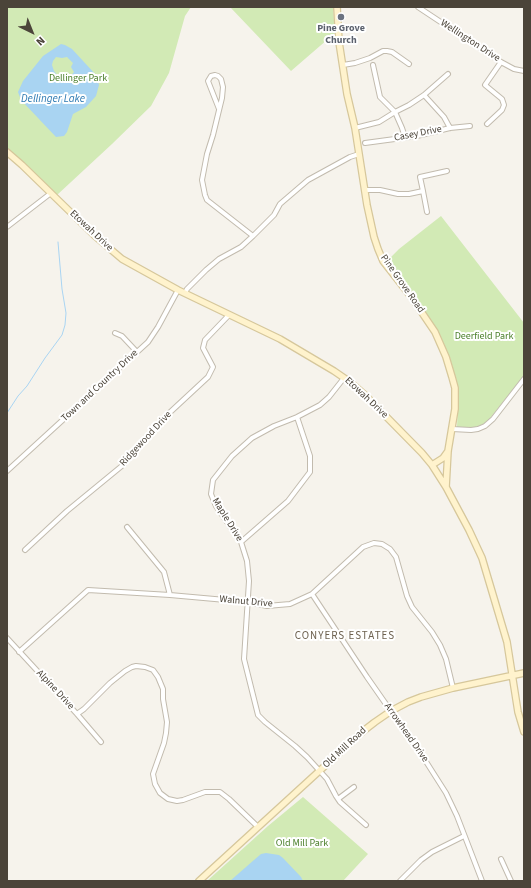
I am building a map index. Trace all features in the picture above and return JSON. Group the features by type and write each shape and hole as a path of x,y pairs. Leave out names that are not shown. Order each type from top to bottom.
{"street":[{"name":"Pine Grove Road","path":"337,7 339,42 347,94 355,128 374,236 378,249 383,261 412,298 432,327 446,357 455,388 455,408 448,451 446,487"},
{"name":"Wellington Drive","path":"418,7 501,62 514,69 524,71"},
{"path":"343,65 370,58 383,51 392,52 409,64"},
{"path":"487,124 502,110 504,105 502,99 485,85 501,62"},
{"path":"373,65 380,97 395,112 405,137"},
{"path":"355,128 379,122 409,105 424,95 448,74"},
{"path":"219,109 208,81 211,76 215,75 221,79 223,87 219,109 202,180 205,195 207,200 253,236"},
{"path":"424,95 444,117 450,128"},
{"name":"Casey Drive","path":"365,143 417,136 450,128 470,126"},
{"name":"Etowah Drive","path":"7,152 118,256 178,290 280,339 325,365 365,395 422,453 432,465 446,487 482,558 504,631 513,676 518,712 524,732"},
{"path":"185,293 187,289 206,270 219,259 241,247 253,236 274,214 280,204 308,180 350,157 359,154"},
{"path":"427,212 420,177 448,171"},
{"path":"365,190 380,190 398,194 409,194 423,191"},
{"path":"7,227 51,193"},
{"name":"Town and Country Drive","path":"7,471 151,338 178,290"},
{"name":"Ridgewood Drive","path":"25,550 67,511 123,465 166,416 208,377 213,367 203,348 205,340 229,315"},
{"path":"115,333 122,336 137,352"},
{"name":"Maple Drive","path":"344,378 324,403 252,438 232,456 213,480 211,494 216,506 241,542 247,561 249,581 244,659 258,715 300,750 329,783 338,799 366,825"},
{"path":"452,429 475,430 485,426 493,419 524,379"},
{"path":"241,542 288,501 310,472 310,456 297,417"},
{"path":"432,465 443,458 448,451"},
{"path":"432,465 447,464"},
{"path":"127,527 164,572 170,596"},
{"name":"Walnut Drive","path":"19,652 88,590 248,602 267,606 290,604 312,594 363,547 374,542 382,544 390,549 396,557 407,596 412,607 432,632 440,645 446,659 453,688"},
{"name":"Arrowhead Drive","path":"312,594 446,793 457,816 482,881"},
{"name":"Alpine Drive","path":"7,638 101,742"},
{"path":"77,714 125,671 136,666 153,670 163,689 163,699 167,722 164,743 153,774 155,784 160,793 168,799 177,801 205,792 220,792 258,826"},
{"name":"Old Mill Road","path":"198,881 369,727 391,711 421,697 453,688 524,673"},
{"path":"338,799 354,787"},
{"path":"400,881 421,860 432,852 464,836"},
{"path":"501,859 510,881"}],"green space":[{"name":"Dellinger Park","path":"7,7 191,7 185,16 169,73 151,106 57,195 19,159 7,150"},
{"path":"230,7 333,7 335,33 291,71"},
{"name":"Deerfield Park","path":"441,216 524,323 524,376 487,422 471,428 457,427 457,383 450,358 440,335 388,260 399,249"},
{"name":"Old Mill Park","path":"303,797 368,854 343,881 207,881 268,826"}],"water":[{"name":"Dellinger Lake","path":"61,44 65,45 72,49 96,75 99,85 96,96 86,107 73,114 67,132 64,136 56,137 21,100 18,92 23,81 43,56","holes":["56,57 67,57 73,63 71,67 74,72 69,78 64,78 57,75 54,71 52,65 53,61"]},
{"path":"266,853 279,855 283,858 303,881 230,881 261,854"}],"waterway":[{"path":"7,413 62,335 65,325 66,313 62,289 58,242"}],"place":[{"name":"Pine Grove Church","path":"341,17"}],"district":[{"name":"CONYERS ESTATES","path":"345,637"}]}
